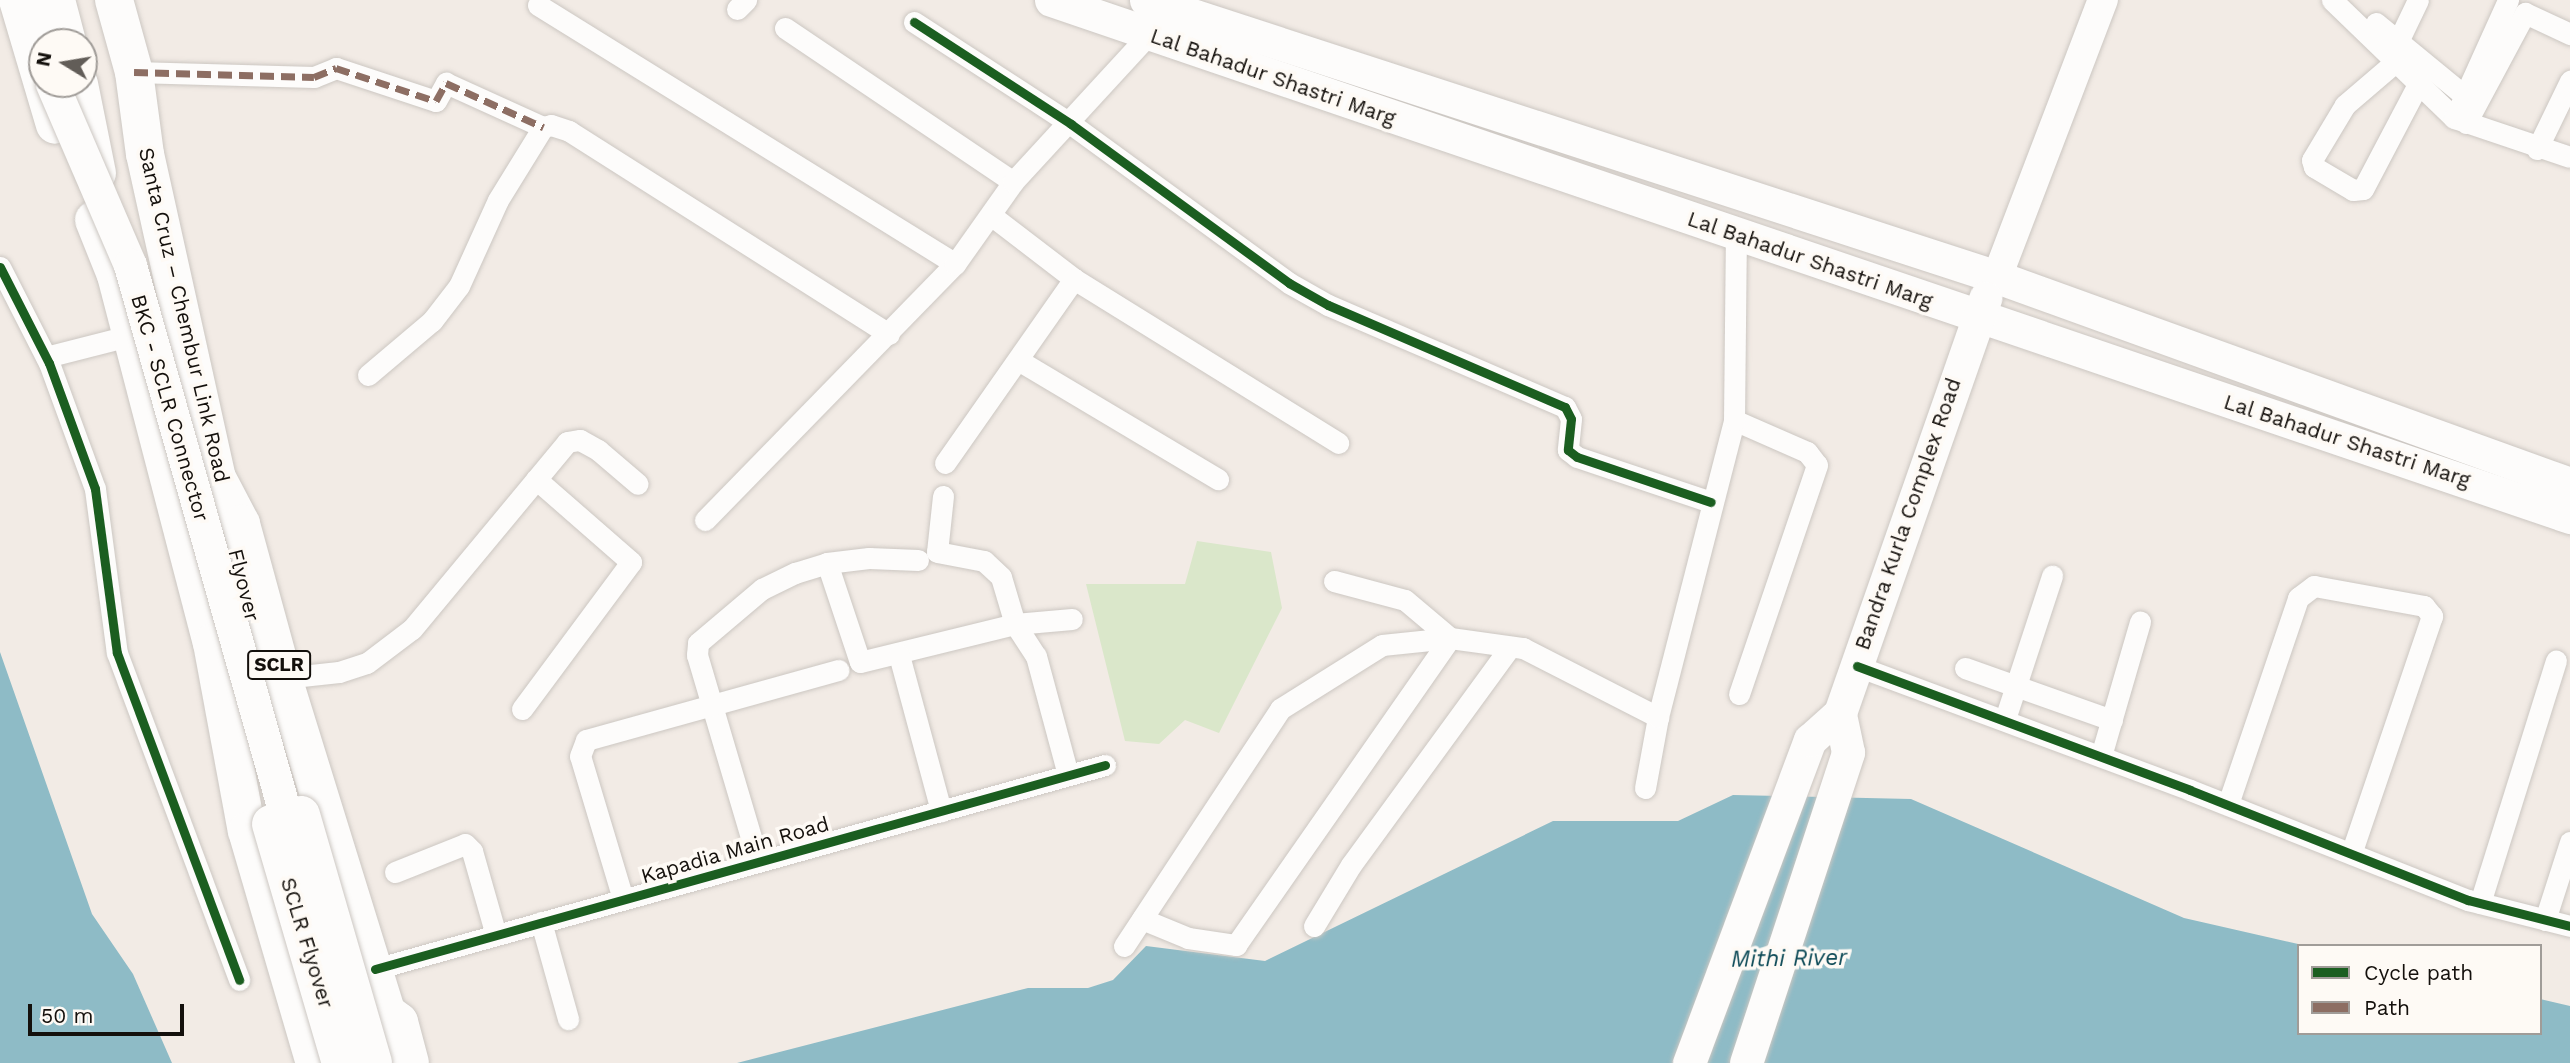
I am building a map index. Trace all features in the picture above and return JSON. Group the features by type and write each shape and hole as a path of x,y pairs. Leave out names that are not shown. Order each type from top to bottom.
{"highway":[{"path":"18,0 44,98 116,275"},
{"path":"56,0 63,28"},
{"name":"SCLR","path":"87,0 88,28"},
{"name":"Santa Cruz – Chembur Link Road","path":"98,56 114,0"},
{"name":"Santa Cruz – Chembur Link Road","path":"98,90 145,154 217,478 241,524 282,678 387,1013 399,1021 410,1063"},
{"name":"SCLR","path":"93,98 116,275 212,643 247,831 312,1049"},
{"name":"Flyover","path":"217,478 286,819"},
{"path":"212,643 286,819 373,1063"},
{"name":"SCLR Flyover","path":"286,819 341,1063"},
{"path":"312,1049 387,1013 386,1028 394,1063"}],"main road":[{"path":"30,0 37,28"},
{"name":"Lal Bahadur Shastri Marg","path":"1051,0 2197,391 2505,478 2570,484"},
{"name":"Lal Bahadur Shastri Marg","path":"1146,0 1997,277 2212,351 2505,478 2570,517"},
{"name":"BKC - SCLR Connector","path":"95,98 130,265 357,1063"},
{"name":"Bandra Kurla Complex Road","path":"1689,1063 1810,740 1840,713 1975,316 1997,277"},
{"path":"2197,391 2212,351"},
{"path":"1746,1063 1848,752 1840,713"}],"street":[{"path":"1997,277 2103,0"},
{"path":"2332,0 2352,7 2392,61 2417,86 2460,121 2570,157"},
{"path":"2417,86 2363,189 2354,190 2314,167 2312,160 2344,105 2392,61 2399,39 2418,0"},
{"path":"2460,121 2465,96 2508,0"},
{"path":"538,5 955,264"},
{"path":"2460,121 2522,15 2532,13 2570,34"},
{"path":"914,22 1071,124 1289,283 1328,305 1565,407 1571,419 1568,450 1577,457 1711,502"},
{"path":"2376,23 2399,39 2404,49 2465,96"},
{"path":"785,28 1013,182"},
{"path":"705,520 955,264 992,216 1013,182 1071,124 1149,34"},
{"path":"98,81 314,77 335,68 436,101 446,83 542,127 569,131 889,334"},
{"path":"2543,150 2570,81"},
{"path":"2543,150 2570,105"},
{"path":"368,375 432,321 459,286 498,200 542,127"},
{"path":"992,216 1074,279 1338,443"},
{"path":"1645,788 1658,717 1734,420 1736,235"},
{"path":"0,267 46,357 95,489 117,653 239,980"},
{"path":"945,463 1074,279"},
{"path":"46,357 132,335"},
{"path":"1018,360 1219,479"},
{"path":"1734,420 1807,453 1817,466 1739,694"},
{"path":"282,678 339,672 368,663 412,629 567,442 580,440 638,484"},
{"path":"522,709 631,562 536,479"},
{"path":"943,496 937,552 984,561 993,567 1001,578 1015,624 1036,656 1068,775"},
{"path":"758,862 714,704 697,655 698,643 762,589 827,563 869,558 918,560"},
{"path":"827,563 857,658 867,663 1015,624 1072,620"},
{"path":"2005,719 2052,576"},
{"path":"1334,581 1405,600 1450,638"},
{"path":"2228,804 2298,598 2314,586 2424,606 2432,616 2351,853"},
{"path":"2101,756 2140,622"},
{"path":"1124,946 1280,709 1382,646 1450,638 1522,648 1658,717"},
{"path":"1142,919 1188,938 1236,945 1450,638"},
{"path":"1314,926 1351,865 1510,647"},
{"path":"900,655 941,811"},
{"path":"2480,903 2556,661"},
{"path":"1857,666 2005,719 2480,903 2570,926"},
{"path":"1965,668 2112,720"},
{"path":"623,899 580,747 586,740 838,670"},
{"name":"Kapadia Main Road","path":"375,969 1105,765"},
{"path":"2545,920 2570,842"},
{"path":"395,872 465,844 472,851 496,935"},
{"path":"541,922 568,1019"}],"green space":[{"path":"1197,541 1271,552 1282,608 1219,733 1185,720 1159,744 1125,741 1086,584 1185,584"}],"water":[{"path":"0,652 92,914 133,974 172,1063 0,1063"},
{"name":"Mithi River","path":"1733,795 1911,799 2184,918 2298,944 2297,1035 2542,1035 2542,999 2570,1006 2570,1063 737,1063 1028,988 1088,988 1113,980 1146,946 1265,961 1553,821 1678,821"}],"marked path":[{"path":"134,72 314,77 336,68 436,101 446,83 543,127"}],"cycle path":[{"path":"914,22 1071,124 1289,283 1328,305 1565,407 1571,419 1568,450 1577,457 1711,502"},
{"path":"0,267 49,363 95,489 117,653 239,980"},
{"path":"1857,666 2190,790 2468,900 2570,926"},
{"path":"375,969 1105,765"}]}
